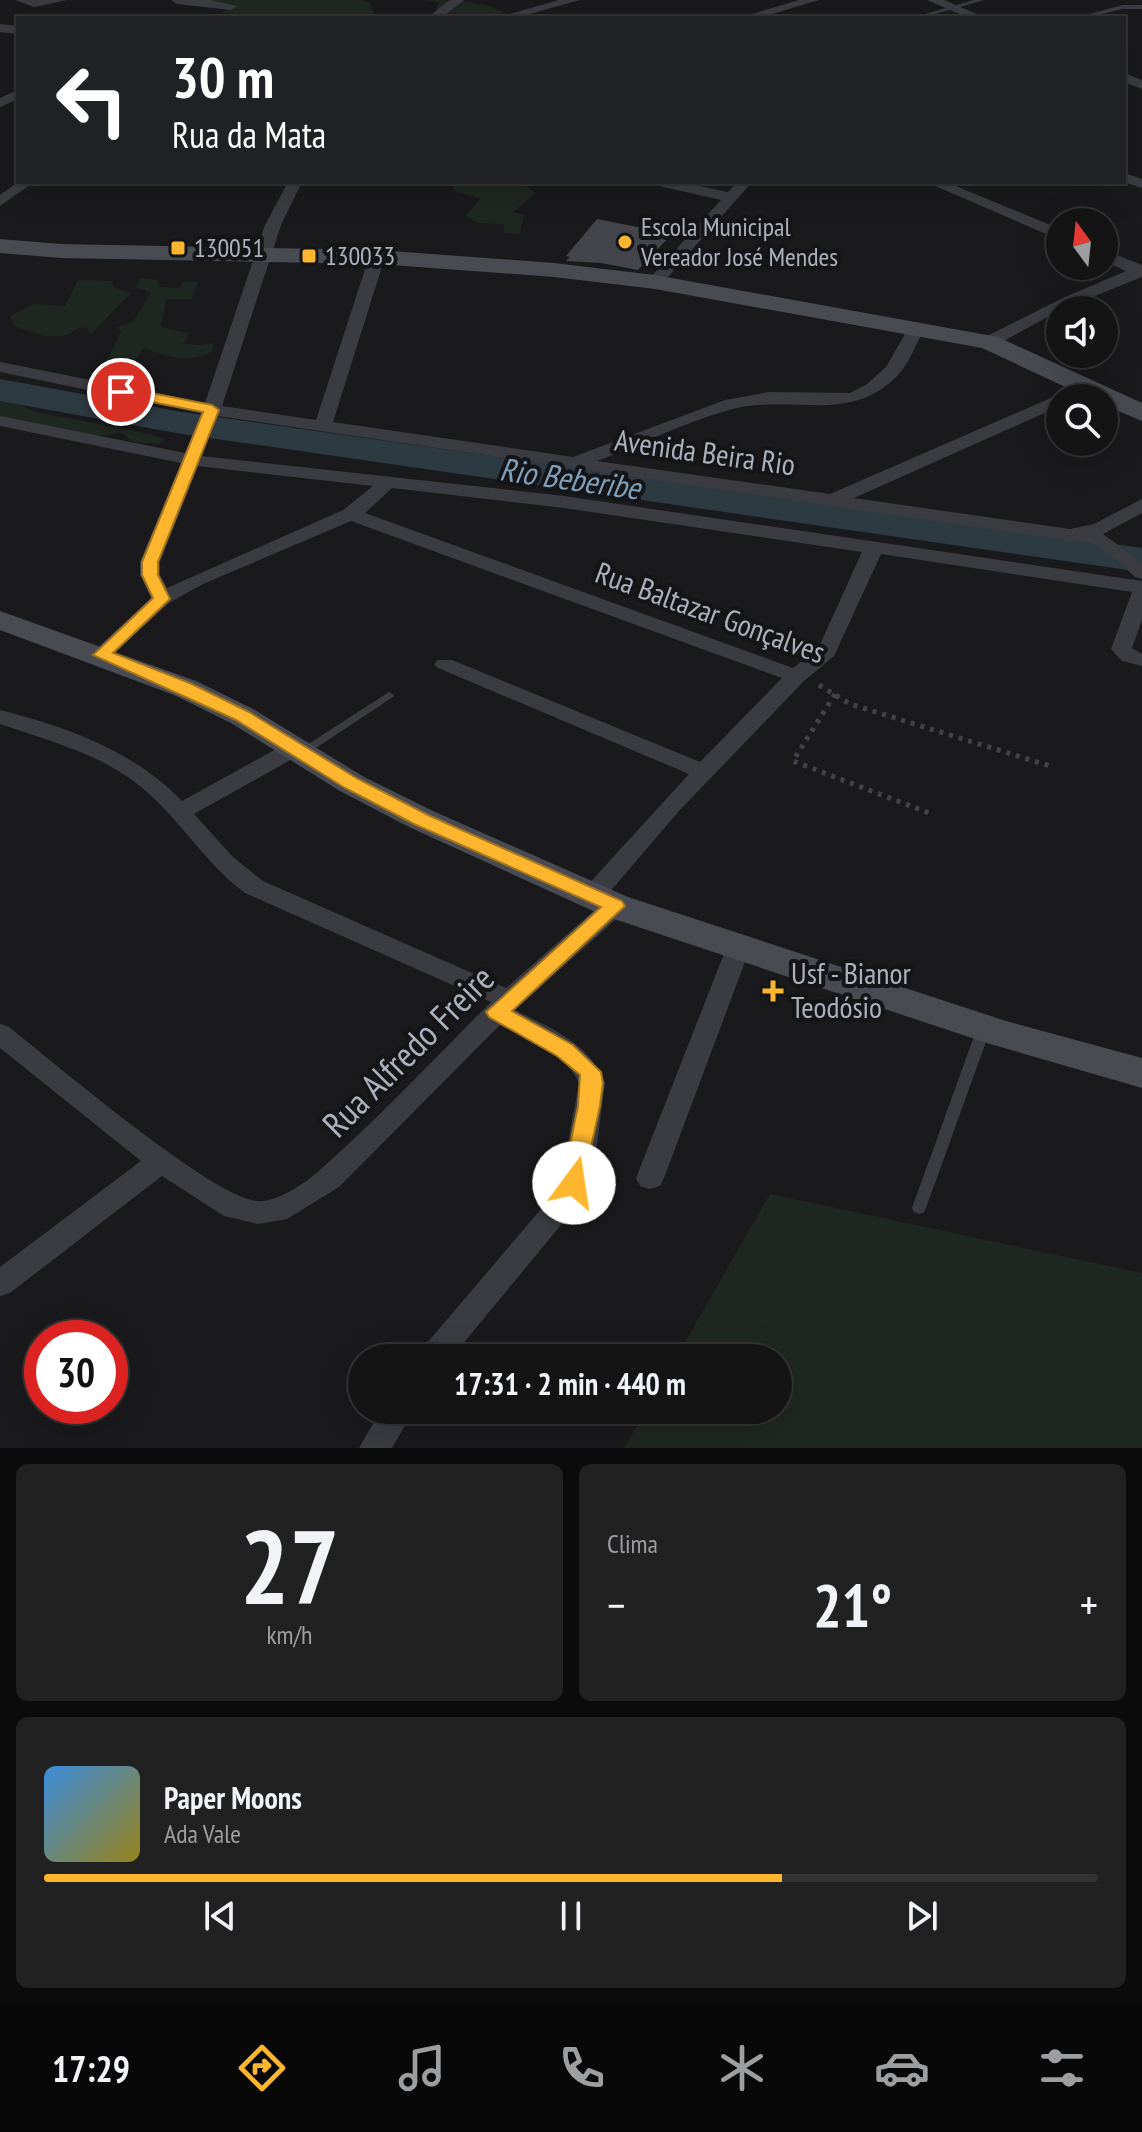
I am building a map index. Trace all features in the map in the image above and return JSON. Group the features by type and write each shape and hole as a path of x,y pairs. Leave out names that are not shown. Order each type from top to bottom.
{"street":[{"path":"21,0 34,3 61,0"},
{"path":"177,0 231,6 218,16"},
{"path":"436,16 458,0"},
{"path":"512,15 574,0"},
{"path":"753,16 813,0"},
{"path":"933,0 975,16"},
{"path":"0,103 15,88"},
{"path":"0,202 24,184"},
{"path":"162,599 150,575 150,562 209,414 279,209 294,184"},
{"path":"669,184 730,197"},
{"path":"655,282 743,184"},
{"path":"938,184 1046,229"},
{"path":"0,246 61,251 377,257 554,270 655,282 989,342 1080,384"},
{"path":"323,426 377,257"},
{"path":"1118,261 1141,271"},
{"path":"989,342 1059,306 1141,271"},
{"path":"576,462 735,402 790,396 829,400 854,398 873,388 893,370 917,327"},
{"name":"Avenida Beira Rio","path":"0,367 209,414 323,426 1084,534 1108,544 1142,573"},
{"path":"1118,402 1142,413"},
{"path":"833,500 1046,405"},
{"path":"0,421 193,454 564,502 1142,590 1121,649 1129,657 1142,660"},
{"path":"101,655 162,599 196,580 350,514 368,502 389,481"},
{"path":"1084,534 1142,505"},
{"name":"Rua Baltazar Gonçalves","path":"350,514 796,676"},
{"name":"Rua Alfredo Freire","path":"161,1161 234,1208 258,1213 277,1211 329,1179 503,1006 604,900 704,772 796,676 827,652 874,547"},
{"path":"0,620 185,688 242,716 352,784 421,819 604,900 985,1028 1142,1073"},
{"path":"445,664 704,772"},
{"path":"0,717 85,747 145,778 224,865 254,887 503,1006 565,1050 590,1072 592,1083 574,1183 551,1217 445,1344"},
{"path":"179,813 299,751"},
{"path":"650,1178 739,946"},
{"path":"0,1034 161,1161 1,1281"},
{"path":"375,1448 390,1424"}],"lane":[{"path":"922,16 981,0"},
{"path":"1085,16 1123,7 1142,7"},
{"path":"299,751 389,695"},
{"path":"919,1208 985,1028"}],"path":[{"path":"464,16 512,15"},
{"name":"Rua Baltazar Gonçalves","path":"796,676 850,704 1050,766"},
{"path":"835,694 793,761 929,813"}],"shaded area":[{"path":"190,0 363,0 370,3 375,16 219,16 230,6"},
{"path":"422,0 476,3 505,13 503,16 439,16 436,9 439,2"},
{"path":"451,184 524,184 535,193 513,212 524,215 520,234 504,233 504,224 478,223 466,216 480,198 455,191"},
{"path":"141,278 158,280 159,287 179,288 184,281 198,282 192,299 167,299 160,327 188,333 186,341 180,343 214,343 212,351 187,358 143,348 121,387 90,379 102,371 121,332 117,327 133,322 151,293 136,287"},
{"path":"78,280 111,281 114,287 131,293 90,335 87,328 55,337 15,326 10,316 33,304 65,306"},
{"path":"0,401 166,439 160,444 134,442 121,433 98,436 0,418"},
{"path":"770,1194 1142,1273 1142,1448 624,1448 638,1424 792,1424 792,1344 684,1344"}],"building":[{"name":"Escola Municipal Vereador José Mendes","path":"597,219 672,234 638,270 566,261 570,257 566,256"}],"waterway":[{"name":"Rio Beberibe","path":"0,390 182,423 1142,560"}],"place":[{"name":"Escola Municipal Vereador José Mendes","path":"625,242"},
{"name":"130051","path":"178,248"},
{"name":"130033","path":"309,256"},
{"name":"Usf - Bianor Teodósio","path":"773,991"}],"route":[{"path":"121,392 212,410 150,562 150,575 162,599 101,655 185,688 242,716 352,784 421,819 615,906 497,1012 565,1050 590,1072 589,1106 574,1183"}]}
